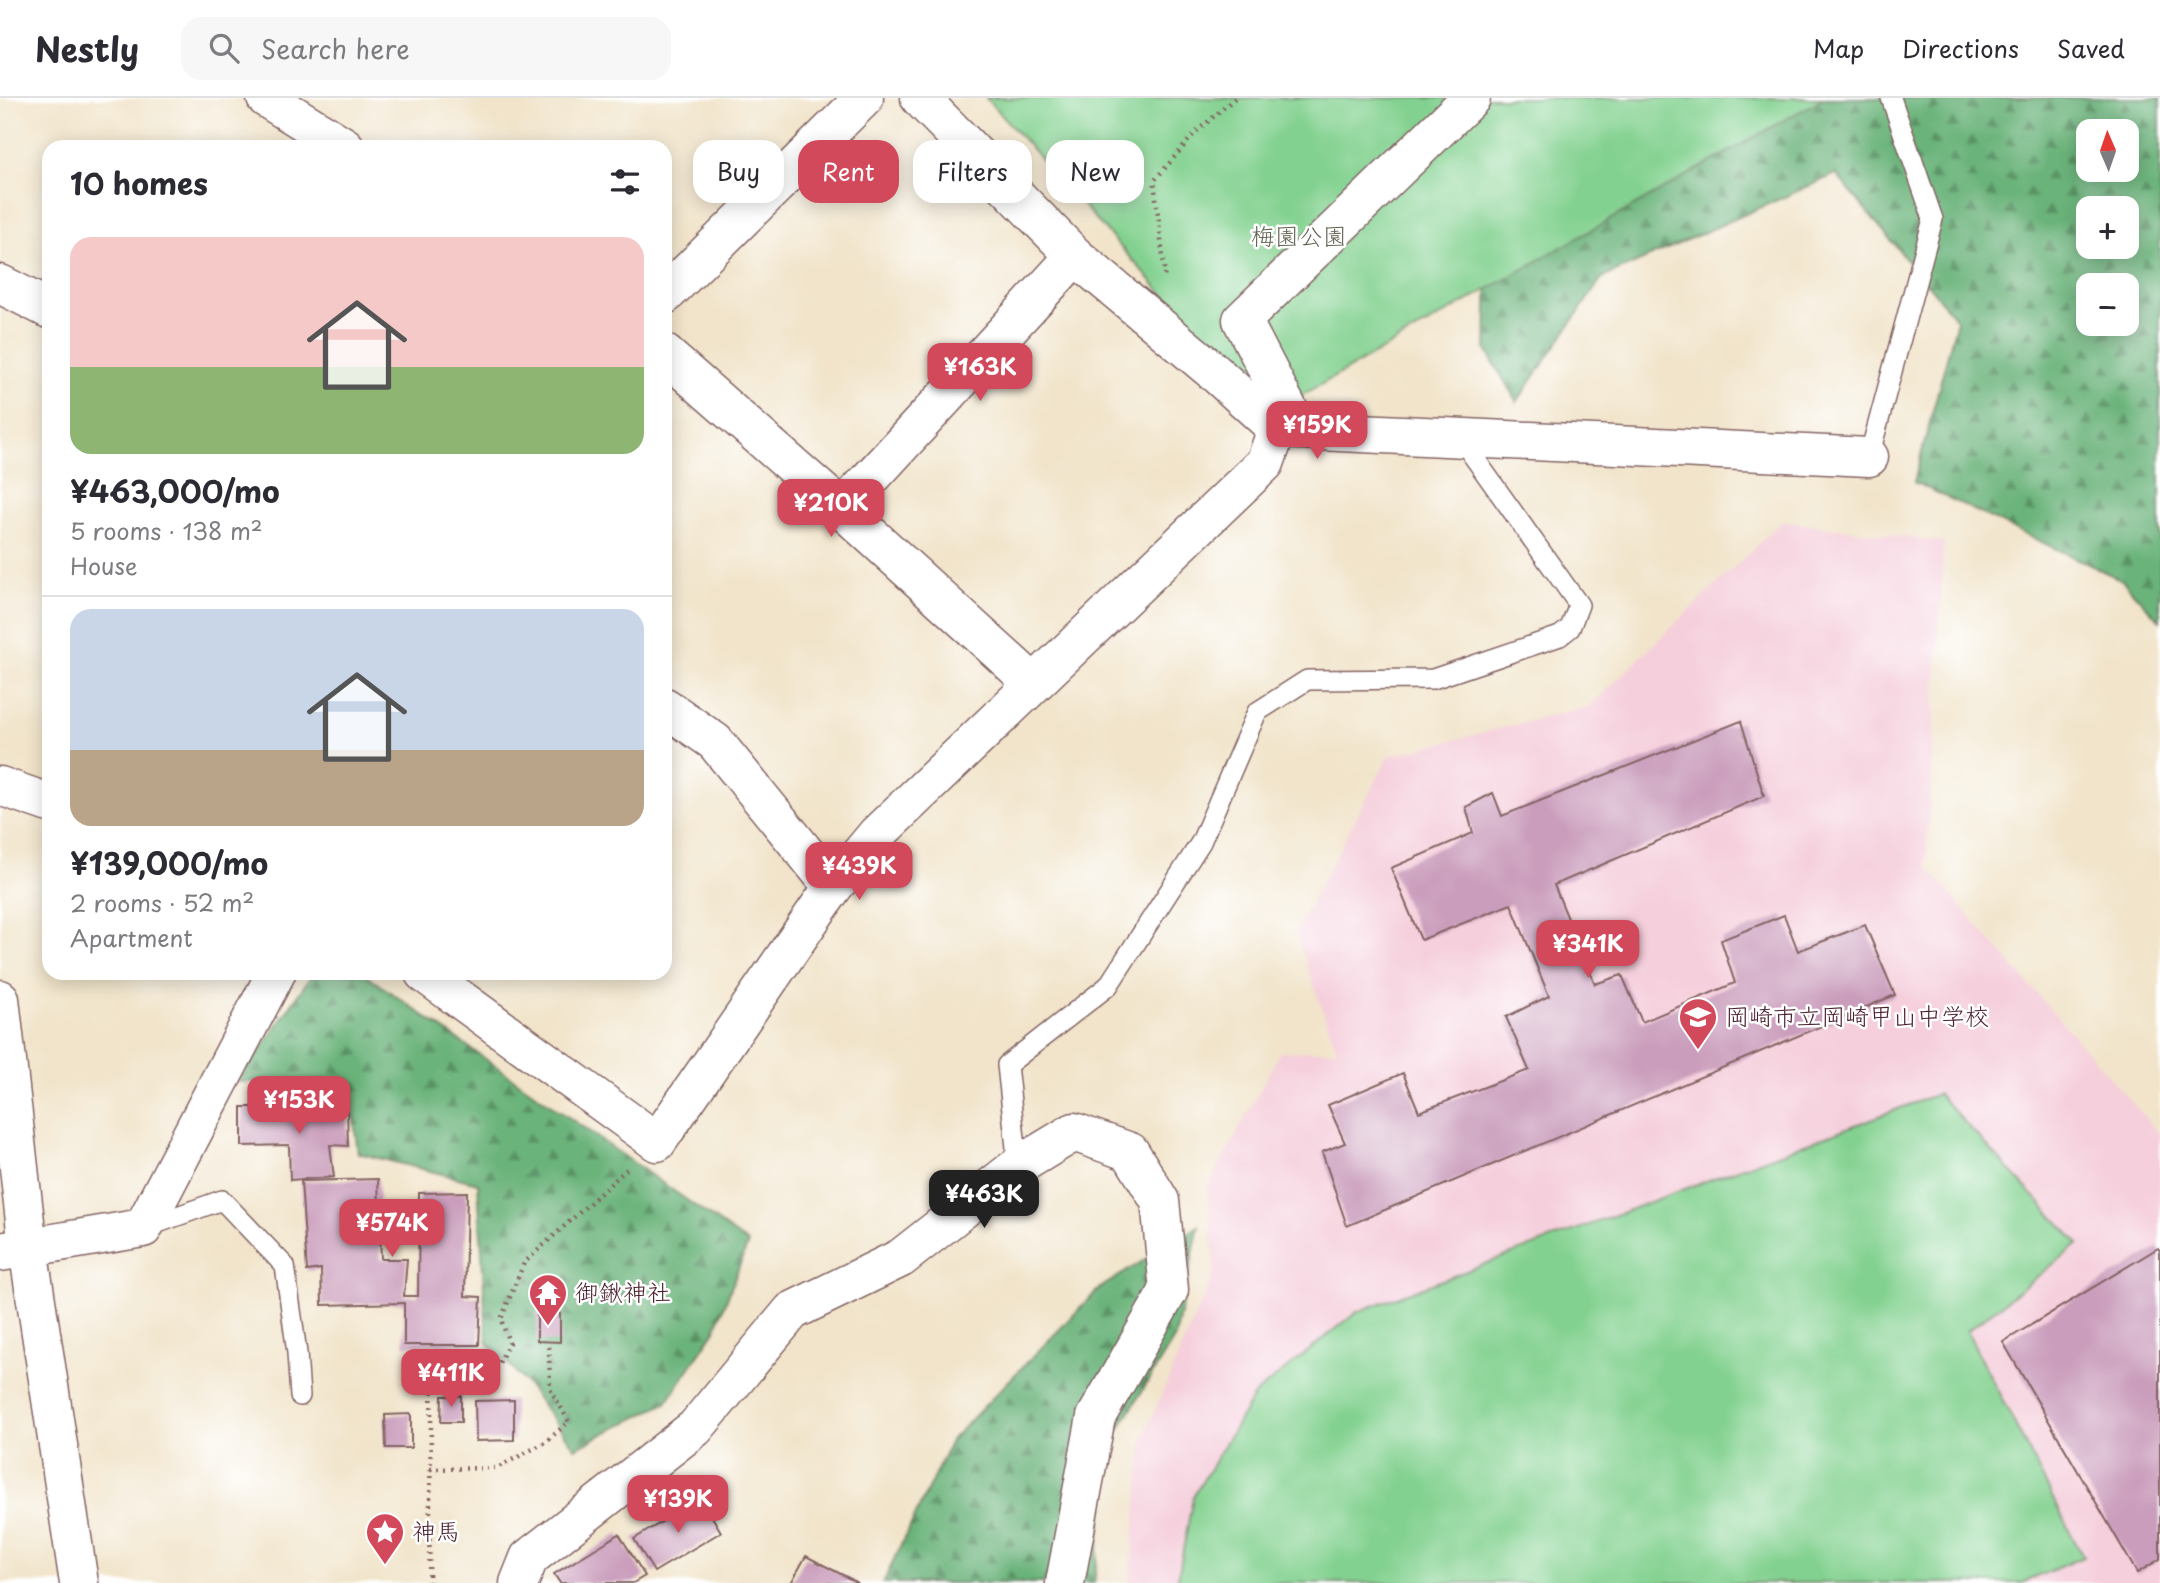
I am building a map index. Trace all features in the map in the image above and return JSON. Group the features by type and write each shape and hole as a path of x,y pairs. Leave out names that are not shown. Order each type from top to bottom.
{"street":[{"path":"266,98 334,140"},
{"path":"672,288 864,98"},
{"path":"920,98 1075,256 1214,372 1277,429 1869,457"},
{"path":"434,980 657,1142 833,887 877,834 1265,463 1277,429 1290,413 1242,320 1471,98"},
{"path":"842,509 1075,256"},
{"path":"0,284 42,305"},
{"path":"672,360 842,509 1033,683"},
{"path":"672,712 715,742 833,887"},
{"path":"0,786 42,801"},
{"path":"14,1250 143,1228 272,980"},
{"path":"0,999 14,1250 79,1583"},
{"path":"519,1583 529,1558 695,1428 792,1311 901,1258 1018,1166 1074,1132 1130,1152 1160,1201 1169,1290 1096,1417 1065,1583"}],"lane":[{"path":"1869,457 1933,219 1891,98"},
{"path":"1018,1166 1007,1065 1108,986 1201,842 1257,712 1307,680 1433,679 1560,636 1570,628 1579,605 1461,439"},
{"path":"143,1228 222,1200 285,1266 300,1396"}],"path":[{"path":"1136,306 1166,274 1154,181 1195,133 1235,98"},
{"path":"432,1370 497,1367 509,1343 501,1319 523,1263 657,1142"},
{"path":"430,1469 497,1468 544,1443 569,1422 550,1388 549,1343"},
{"path":"429,1583 432,1345"}],"shaded area":[{"name":"岡崎市立岡崎甲山中学校","path":"1782,521 1944,542 1926,866 2160,1135 2160,1583 1129,1583 1144,1436 1215,1270 1207,1189 1280,1052 1337,1050 1295,932 1389,756 1590,706"}],"green space":[{"name":"梅園公園","path":"986,98 1823,98 1271,413 1081,203 1144,203 1144,140 1046,140 1046,164 1032,149 1032,140 1024,140"},
{"path":"1666,98 2160,98 2160,621 2122,580 1914,482 1957,320 1836,174 1602,278 1517,402 1486,350 1488,260"},
{"path":"308,980 373,980 748,1243 715,1330 666,1403 575,1448 525,1382 487,1342 478,1183 358,1153 349,1081 238,1082"},
{"path":"1938,1094 2079,1244 1967,1331 2083,1557 2022,1583 1177,1583 1193,1497 1255,1394 1357,1312"},
{"path":"1199,1226 1175,1337 1111,1442 1094,1583 883,1583 952,1439 1100,1288"}],"building":[{"path":"1741,721 1764,796 1554,885 1595,984 1622,975 1642,1022 1735,983 1721,940 1784,915 1798,951 1865,925 1895,995 1347,1226 1322,1152 1345,1143 1328,1105 1403,1073 1419,1112 1529,1070 1506,1017 1549,996 1511,904 1421,940 1391,868 1473,833 1466,807 1493,793 1502,816"},
{"path":"242,1107 347,1107 348,1146 330,1145 334,1177 290,1180 289,1145 242,1146"},
{"path":"378,1179 381,1259 407,1259 404,1296 418,1296 419,1193 467,1192 465,1296 481,1297 479,1345 404,1345 404,1303 322,1305 321,1269 307,1271 301,1181"},
{"path":"2158,1248 2160,1559 2137,1573 2003,1342"},
{"name":"御鍬神社","path":"537,1312 560,1312 560,1342 537,1341"},
{"path":"442,1396 461,1396 461,1422 441,1422"},
{"path":"514,1400 514,1440 476,1441 475,1401"},
{"path":"411,1414 411,1448 386,1448 385,1415"},
{"path":"701,1498 721,1532 654,1572 634,1539"},
{"path":"619,1534 645,1576 633,1583 560,1583 554,1574"},
{"path":"806,1556 858,1583 791,1583"}],"place":[{"name":"岡崎市立岡崎甲山中学校","path":"1698,1051"},
{"name":"御鍬神社","path":"548,1327"},
{"name":"神馬","path":"385,1566"}]}
